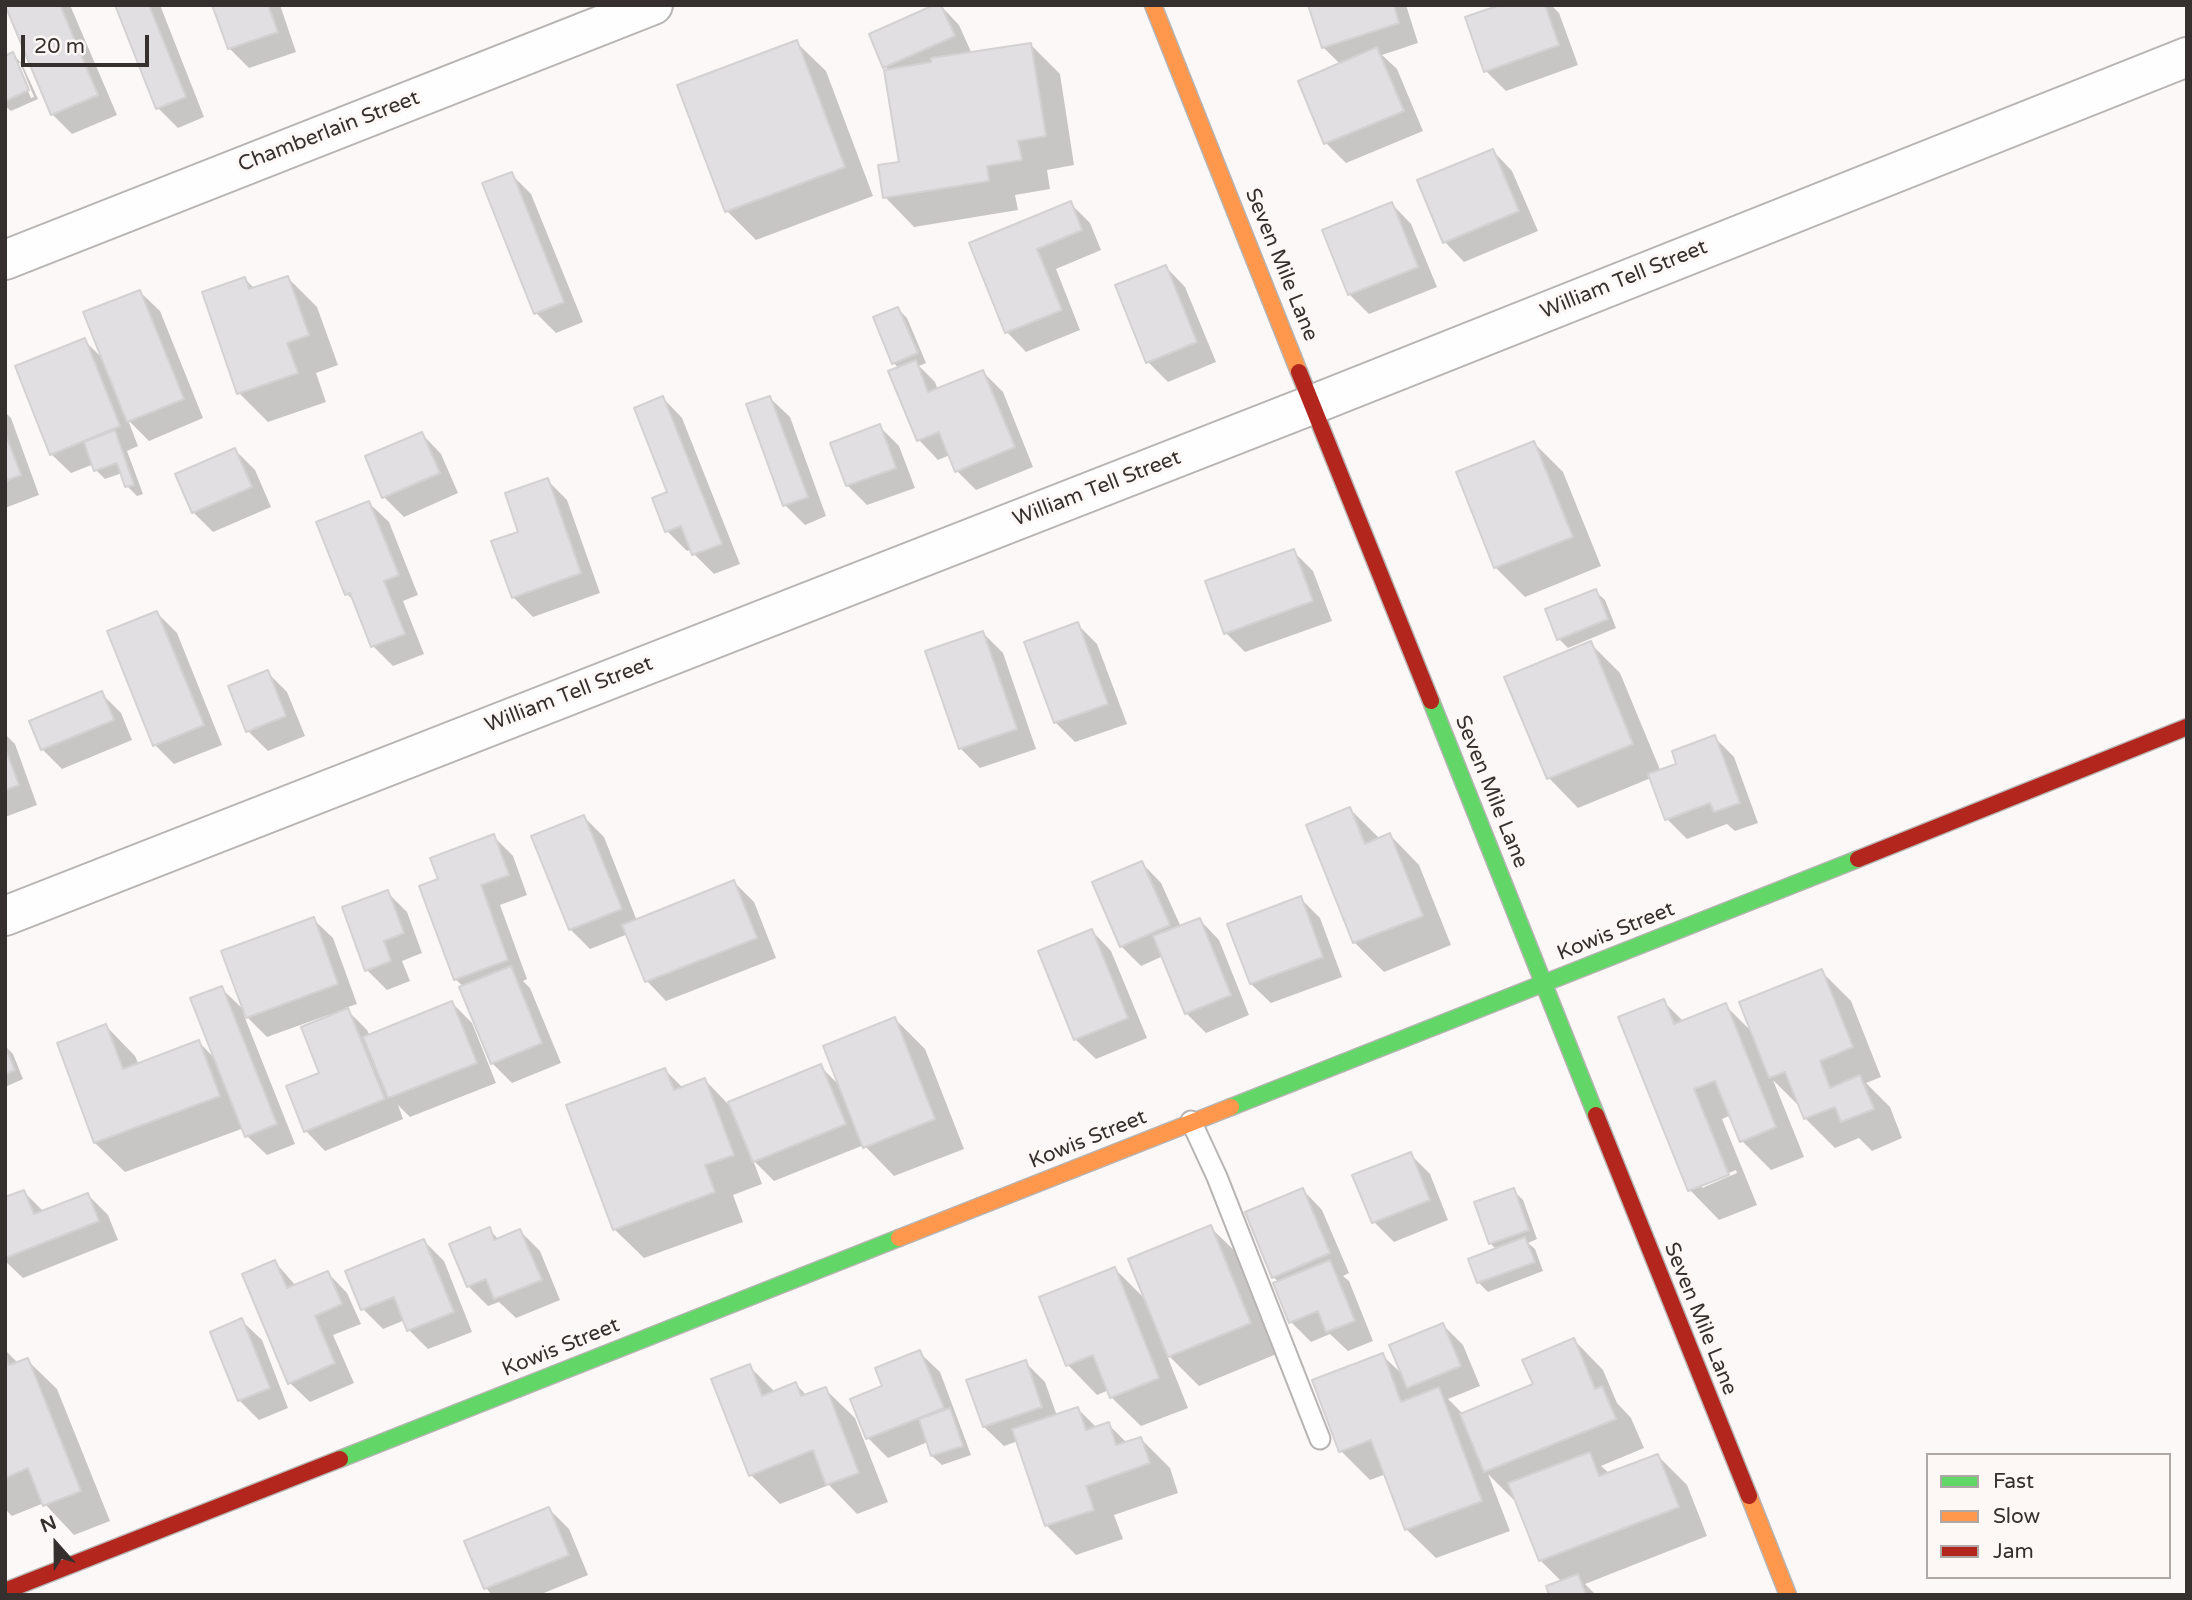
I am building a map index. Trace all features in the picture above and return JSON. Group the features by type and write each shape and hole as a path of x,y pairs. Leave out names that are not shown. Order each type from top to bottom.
{"street":[{"name":"Chamberlain Street","path":"5,260 653,5"},
{"name":"Seven Mile Lane","path":"1153,5 1787,1595"},
{"name":"William Tell Street","path":"5,916 1314,404 2187,57"},
{"name":"Kowis Street","path":"5,1591 1544,984 2187,727"}],"lane":[{"path":"1191,1121 1217,1177 1320,1439"}],"building":[{"path":"5,5 60,5 98,95 51,115"},
{"path":"115,5 149,5 186,97 156,109"},
{"path":"212,5 268,5 278,32 228,49"},
{"path":"934,5 941,5 955,36 883,68 869,34"},
{"path":"1308,5 1394,5 1399,23 1322,48"},
{"path":"1500,5 1545,5 1559,45 1484,72 1465,17"},
{"path":"797,40 845,167 725,212 677,85"},
{"path":"1031,43 1046,136 1018,141 1022,160 987,166 989,181 883,198 878,165 899,162 884,70 931,62 931,58"},
{"path":"1377,47 1404,111 1324,144 1298,81"},
{"path":"13,52 29,90 5,101 5,56"},
{"path":"1493,149 1519,211 1443,243 1417,180"},
{"path":"512,172 564,302 534,314 482,183"},
{"path":"1071,201 1082,230 1037,249 1062,310 1005,333 969,243"},
{"path":"1392,202 1418,267 1348,295 1322,230"},
{"path":"1166,265 1197,342 1146,363 1115,285"},
{"path":"288,276 309,335 287,343 298,373 237,394 202,292 245,277 249,289"},
{"path":"140,290 184,399 127,422 83,312"},
{"path":"898,307 918,353 892,364 873,317"},
{"path":"85,338 120,426 50,455 15,366"},
{"path":"916,360 928,392 983,370 1015,447 955,472 939,432 917,441 888,371"},
{"path":"663,396 722,544 692,555 681,526 665,532 652,498 667,492 634,408"},
{"path":"770,396 808,497 783,506 746,404"},
{"path":"880,424 896,468 846,486 830,443"},
{"path":"115,430 134,485 125,487 117,463 94,471 84,442"},
{"path":"422,432 440,473 382,498 365,456"},
{"path":"5,433 21,475 5,481"},
{"path":"1534,441 1573,537 1494,568 1456,472"},
{"path":"235,448 252,487 192,513 175,474"},
{"path":"548,478 581,573 512,598 491,541 518,532 505,493"},
{"path":"369,501 399,575 384,581 405,634 371,647 350,593 345,595 316,522"},
{"path":"1294,549 1313,601 1224,634 1205,581"},
{"path":"1596,589 1608,619 1557,640 1545,609"},
{"path":"157,611 204,725 153,746 107,631"},
{"path":"1078,622 1108,704 1054,723 1024,642"},
{"path":"983,631 1017,729 959,749 925,651"},
{"path":"1591,641 1633,744 1547,779 1504,677"},
{"path":"268,670 286,716 246,732 228,686"},
{"path":"102,691 114,720 41,750 29,721"},
{"path":"1715,735 1740,803 1714,812 1710,803 1665,820 1648,774 1676,764 1672,751"},
{"path":"5,748 19,785 5,790"},
{"path":"1350,807 1365,844 1390,833 1423,916 1353,943 1306,825"},
{"path":"584,815 622,909 569,930 531,836"},
{"path":"494,834 509,875 481,885 508,960 454,980 419,886 438,879 430,858"},
{"path":"1142,861 1170,925 1120,947 1092,882"},
{"path":"734,880 757,938 645,982 622,925"},
{"path":"388,890 404,933 384,941 391,961 365,971 342,907"},
{"path":"1301,896 1323,957 1250,984 1227,924"},
{"path":"314,917 338,984 246,1018 221,951"},
{"path":"1200,918 1231,995 1185,1014 1153,936"},
{"path":"1092,929 1128,1018 1074,1040 1038,951"},
{"path":"511,966 542,1043 491,1064 459,987"},
{"path":"1822,969 1853,1047 1820,1061 1830,1088 1860,1075 1874,1109 1841,1122 1835,1107 1804,1119 1785,1072 1769,1078 1739,1002"},
{"path":"222,986 277,1124 245,1137 190,998"},
{"path":"1664,999 1674,1024 1726,1003 1776,1127 1740,1142 1715,1081 1694,1089 1729,1175 1688,1191 1618,1017"},
{"path":"452,1001 477,1063 388,1098 363,1037"},
{"path":"348,1008 385,1099 304,1132 286,1086 319,1073 301,1027"},
{"path":"895,1017 935,1119 863,1148 823,1046"},
{"path":"106,1024 123,1069 199,1040 220,1096 94,1143 57,1043"},
{"path":"5,1046 15,1070 5,1074"},
{"path":"821,1064 846,1124 753,1162 728,1102"},
{"path":"665,1068 674,1090 705,1078 734,1155 705,1165 715,1192 613,1230 566,1105"},
{"path":"1411,1152 1430,1200 1372,1223 1352,1175"},
{"path":"1303,1188 1330,1253 1272,1278 1245,1212"},
{"path":"1514,1188 1529,1230 1489,1244 1474,1202"},
{"path":"24,1190 34,1214 88,1193 99,1221 5,1258 5,1197"},
{"path":"1211,1225 1251,1323 1168,1357 1128,1259"},
{"path":"490,1227 494,1240 520,1229 542,1280 494,1299 486,1279 467,1287 449,1244"},
{"path":"1525,1237 1535,1262 1477,1283 1468,1259"},
{"path":"424,1239 454,1312 407,1331 394,1297 361,1310 345,1271"},
{"path":"275,1260 287,1288 328,1271 342,1304 315,1316 335,1363 288,1384 242,1274"},
{"path":"1330,1260 1355,1321 1326,1332 1318,1311 1289,1323 1273,1283"},
{"path":"1115,1267 1159,1378 1110,1398 1093,1355 1066,1366 1039,1297"},
{"path":"242,1318 270,1388 238,1401 210,1332"},
{"path":"1443,1323 1461,1366 1407,1388 1389,1345"},
{"path":"1574,1338 1595,1389 1602,1386 1616,1419 1484,1472 1460,1414 1533,1384 1522,1360"},
{"path":"920,1350 944,1408 866,1439 850,1399 882,1386 875,1368"},
{"path":"1383,1353 1401,1402 1439,1387 1482,1501 1405,1530 1371,1440 1339,1452 1312,1380"},
{"path":"5,1354 9,1365 28,1358 81,1491 43,1506 28,1468 5,1478"},
{"path":"1026,1360 1042,1407 983,1427 966,1380"},
{"path":"750,1364 762,1396 796,1382 801,1396 826,1387 859,1473 826,1485 813,1450 749,1476 711,1379"},
{"path":"1078,1407 1086,1430 1109,1422 1116,1445 1141,1437 1150,1463 1086,1486 1094,1510 1045,1526 1012,1429"},
{"path":"950,1408 963,1446 931,1456 919,1419"},
{"path":"1590,1452 1599,1476 1658,1454 1679,1507 1539,1561 1508,1483"},
{"path":"549,1507 569,1555 484,1589 464,1541"},
{"path":"1578,1574 1586,1595 1549,1595 1546,1586"}],"traffic: fast":[{"path":"1431,701 1596,1115"},
{"path":"1231,1107 1858,859"},
{"path":"340,1459 899,1238"}],"traffic: slow":[{"path":"1153,5 1299,372"},
{"path":"899,1238 1231,1107"},
{"path":"1749,1496 1788,1595"}],"traffic: jam":[{"path":"1299,372 1431,701"},
{"path":"1858,859 2187,727"},
{"path":"1596,1115 1749,1496"},
{"path":"5,1591 340,1459"}]}
